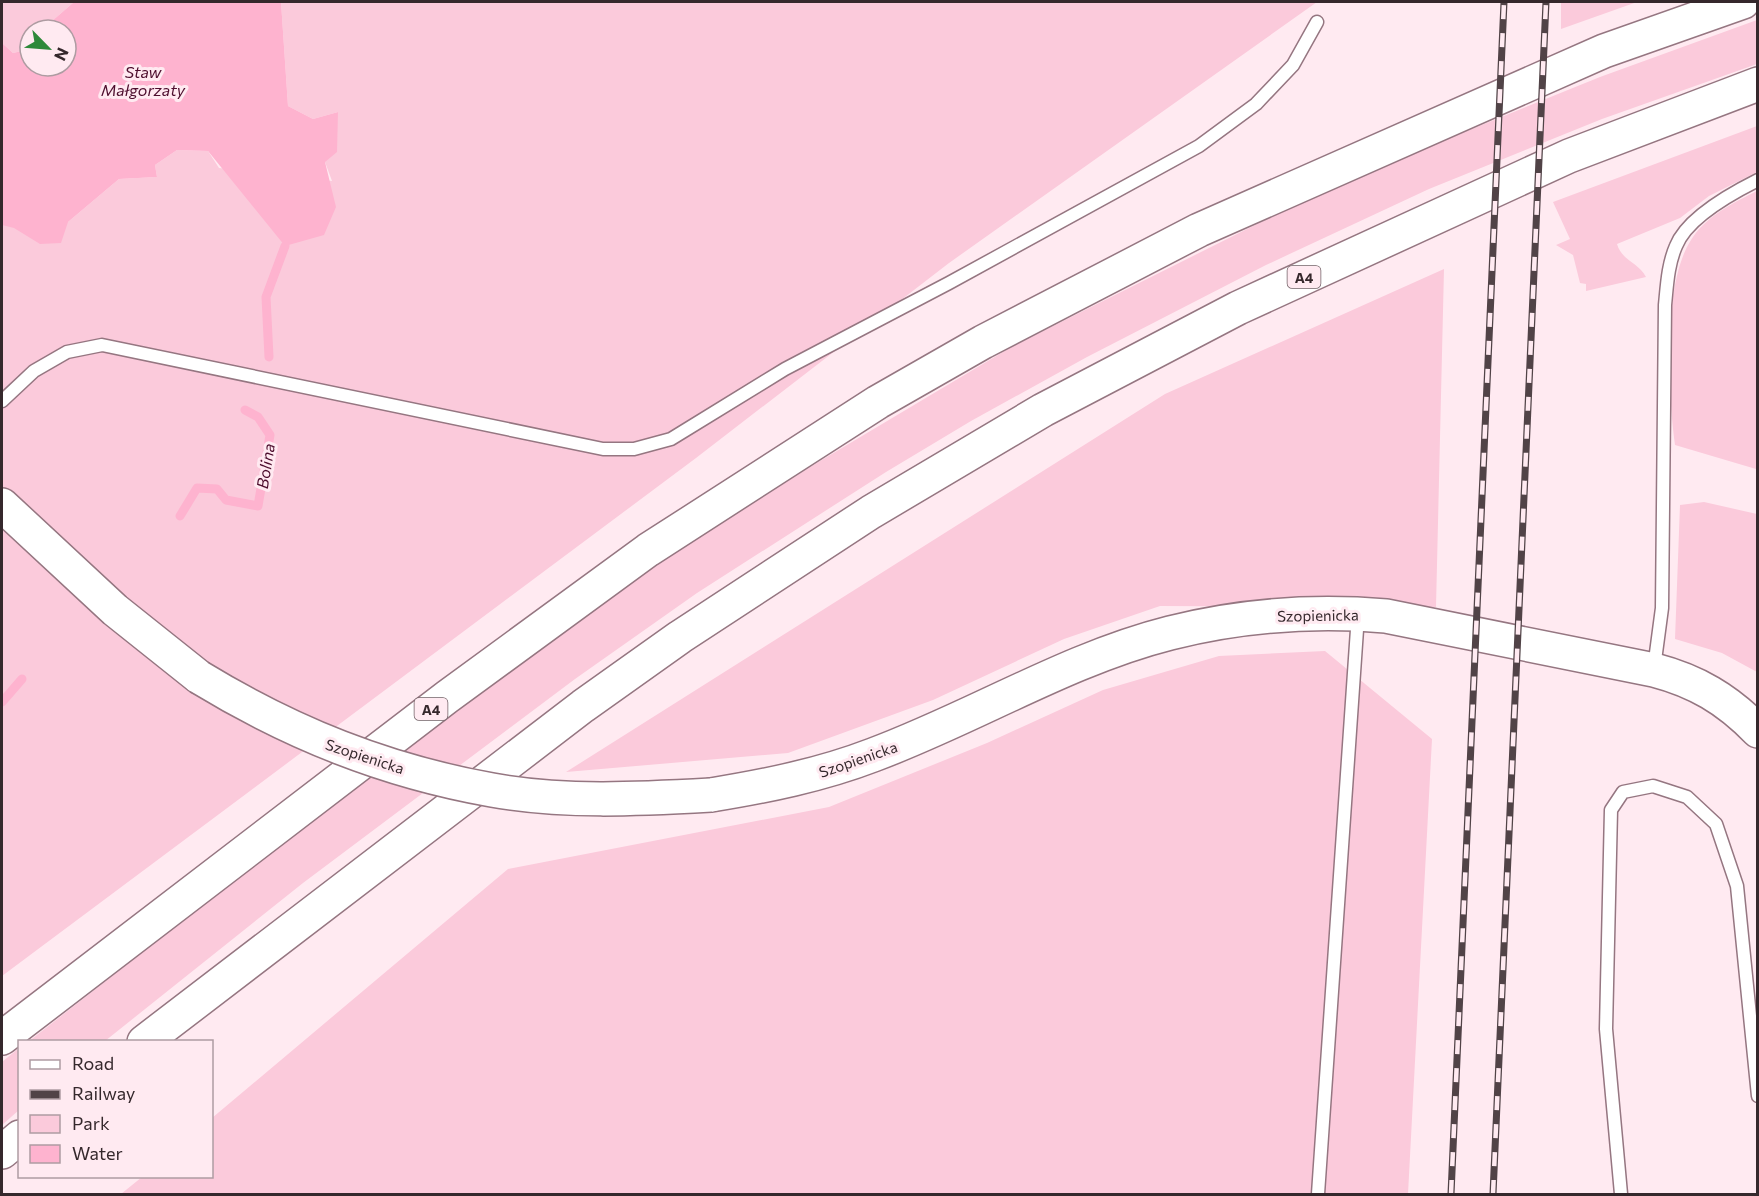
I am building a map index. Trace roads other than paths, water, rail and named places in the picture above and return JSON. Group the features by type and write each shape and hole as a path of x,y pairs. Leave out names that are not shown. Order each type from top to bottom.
{"main road":[{"name":"A4","path":"2,1038 447,697 648,550 878,402 983,342 1210,225 1604,51 1743,2"},
{"name":"A4","path":"145,1040 583,706 779,571 972,452 1136,359 1238,308 1569,156 1680,111 1758,84"},
{"name":"Szopienicka","path":"2,505 116,610 200,676 277,722 318,740 434,778 493,790 561,797 644,798 711,795 797,779 874,755 1091,660 1168,633 1234,619 1272,615 1358,613 1409,620 1654,670 1677,676 1712,692 1728,703 1758,731"},
{"path":"2,1152 18,1139"}],"lane":[{"path":"2,401 34,372 67,352 102,345 603,449 634,449 671,439 785,369 980,267 1200,146 1240,117 1286,73 1293,65 1317,22"},
{"path":"1654,670 1662,608 1665,305 1669,267 1676,243 1696,222 1718,201 1758,180"},
{"path":"1318,1194 1358,613"},
{"path":"1621,1194 1606,1029 1611,810 1623,792 1653,786 1687,797 1716,824 1737,886 1758,1096"}],"water":[{"name":"Staw Małgorzaty","path":"74,2 281,2 288,106 313,119 338,112 337,152 325,162 336,207 324,235 285,246 208,151 177,150 155,165 157,177 119,179 68,222 61,243 40,244 14,228 2,225 2,43 13,53 18,52 18,78 78,78 78,18 55,18"}],"waterway":[{"name":"Bolina","path":"269,357 266,297 285,246"},
{"name":"Bolina","path":"180,516 197,488 217,489 226,500 258,506 270,435 258,417 245,410"},
{"name":"Bolina","path":"2,702 22,679"}],"railway":[{"path":"1451,1194 1504,2"},
{"path":"1493,1194 1546,2"}]}
